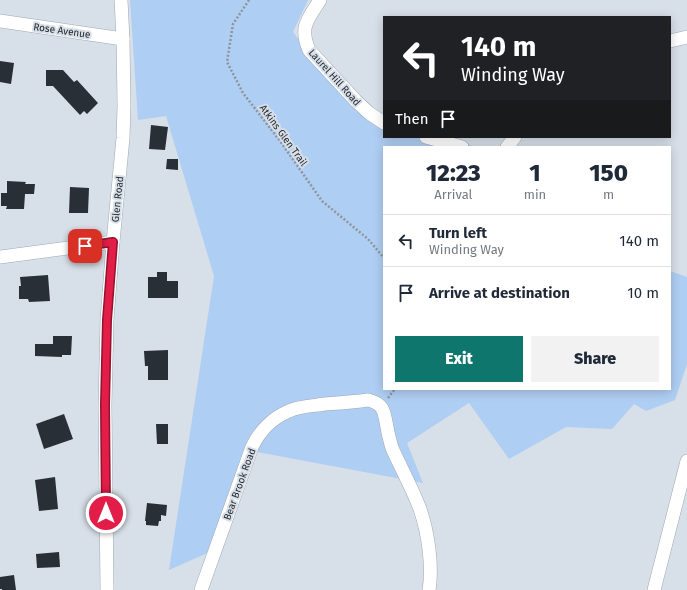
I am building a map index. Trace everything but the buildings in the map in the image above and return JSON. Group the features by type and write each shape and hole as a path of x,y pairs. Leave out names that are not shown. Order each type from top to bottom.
{"street":[{"name":"Glen Road","path":"107,590 105,405 107,320 123,138 124,106 121,0"},
{"name":"Laurel Hill Road","path":"320,0 307,21 304,30 305,41 309,50 356,101 369,113 383,122"},
{"name":"Rose Avenue","path":"0,21 123,39"},
{"path":"671,41 687,37"},
{"path":"430,138 458,146"},
{"path":"508,146 514,138"},
{"path":"0,257 113,242"},
{"name":"Bear Brook Road","path":"201,590 252,447 264,428 276,418 288,411 302,407 368,400 381,406 384,412 392,447 420,511 427,538 430,564 429,590"},
{"path":"654,590 681,508 687,461"}],"path":[{"name":"Atkins Glen Trail","path":"249,0 233,24 227,62 243,93 280,141 322,201 368,239 383,257"}],"shaded area":[{"path":"130,0 308,0 293,32 357,112 383,120 383,138 446,138 474,146 383,146 383,390 671,390 671,271 687,277 687,364 675,400 646,411 634,404 612,429 566,427 509,459 469,403 407,443 423,483 257,452 221,547 169,570 214,276 166,116 138,120"}],"route":[{"path":"85,246 113,242 107,320 105,405 106,513"}]}
